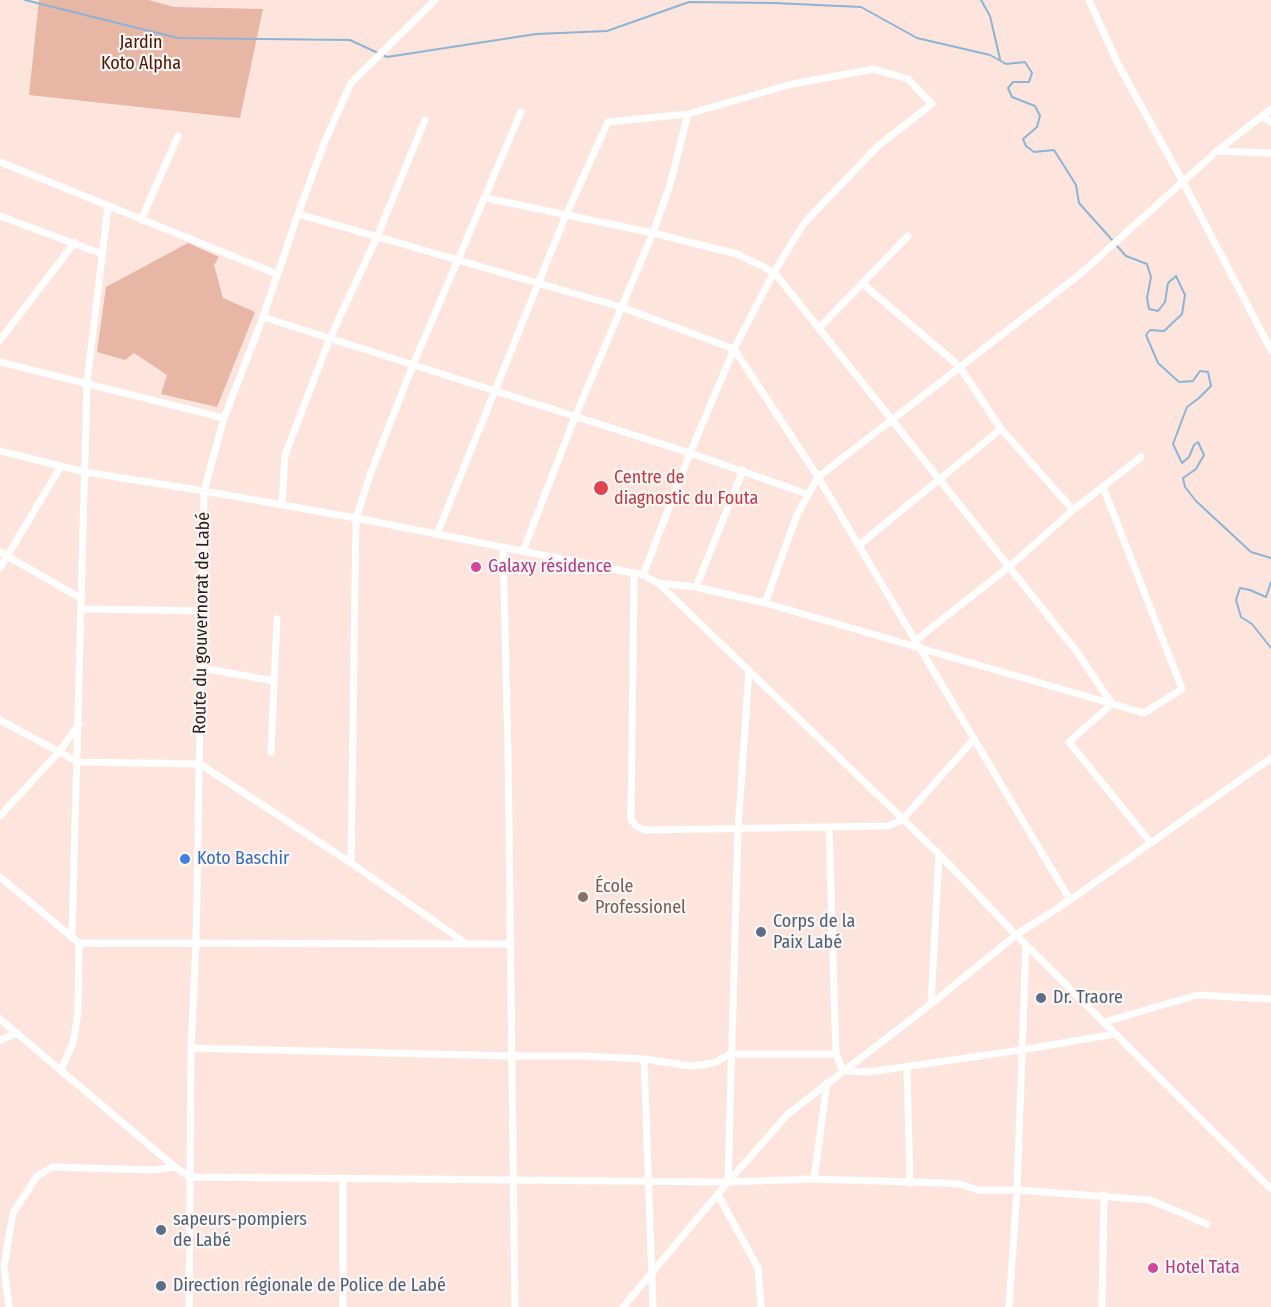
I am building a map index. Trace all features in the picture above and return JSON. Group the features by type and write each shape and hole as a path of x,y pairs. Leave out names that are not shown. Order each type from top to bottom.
{"street":[{"name":"Route du gouvernorat de Labé","path":"189,1307 191,1048 196,944 204,491 224,418 263,317 325,141 351,83 435,0"},
{"path":"1089,0 1118,64 1271,350"},
{"path":"437,534 566,214 608,122 688,114 792,84 874,69 908,79 932,104 879,145 805,222 774,272 734,349 690,453 643,575"},
{"path":"765,603 797,514 818,477 1079,275 1217,151 1271,109"},
{"path":"351,863 356,518 371,472 413,364 521,112"},
{"path":"523,551 652,233 670,185 688,114"},
{"path":"1262,116 1271,122"},
{"path":"282,505 285,455 330,338 377,237 425,120"},
{"path":"141,220 178,136"},
{"path":"1217,151 1271,153"},
{"path":"0,162 277,274"},
{"path":"486,198 652,233 737,254 774,272 1010,566 1077,652 1112,704"},
{"path":"72,936 87,383 108,206"},
{"path":"298,214 621,307 734,349 818,477 1070,900"},
{"path":"0,216 75,242 102,254"},
{"path":"819,328 908,236"},
{"path":"0,340 75,242"},
{"path":"862,283 959,366 1001,429 1073,510"},
{"path":"263,317 743,470 807,494"},
{"path":"0,362 224,418"},
{"path":"859,545 1001,429"},
{"path":"0,452 85,472 356,518 643,575 658,584 939,854 1016,935 1271,1189"},
{"path":"917,644 1073,510 1141,457"},
{"path":"0,568 61,466"},
{"path":"696,587 743,470"},
{"path":"658,584 696,587 765,603 917,644 1144,713 1182,689 1103,487"},
{"path":"503,547 515,1307"},
{"path":"0,552 82,599"},
{"path":"634,573 631,819 636,826 645,830 888,826 902,820 974,739"},
{"path":"81,609 203,611"},
{"path":"271,752 277,619"},
{"path":"202,668 274,681"},
{"path":"728,1182 738,829 749,670"},
{"path":"1112,704 1070,742 1151,843"},
{"path":"0,720 78,762 200,764 351,863 467,944"},
{"path":"0,816 59,752 79,724"},
{"path":"623,1307 788,1114 1016,935 1070,900 1271,758"},
{"path":"829,827 836,1054 843,1071"},
{"path":"931,1004 939,854"},
{"path":"0,877 79,944 78,1012 73,1043 61,1070"},
{"path":"79,944 511,944"},
{"path":"1009,1307 1017,1190 1026,945"},
{"path":"1104,1022 1197,995 1271,999"},
{"path":"0,1019 175,1167 189,1176 728,1182 814,1179 959,1184 978,1190 1104,1195 1150,1200 1207,1224"},
{"path":"0,1040 17,1033"},
{"path":"843,1071 869,1072 1115,1034"},
{"path":"191,1048 585,1056 644,1059 690,1066 714,1063 730,1054 836,1054"},
{"path":"644,1059 653,1307"},
{"path":"907,1066 910,1183"},
{"path":"814,1179 827,1083"},
{"path":"9,1307 4,1266 13,1213 37,1176 52,1167 153,1170 175,1167"},
{"path":"343,1178 343,1307"},
{"path":"718,1195 758,1268 760,1307"},
{"path":"1102,1307 1104,1195"}],"green space":[{"name":"Jardin Koto Alpha","path":"39,0 148,0 174,7 263,9 240,118 29,95"},
{"path":"188,243 219,257 214,265 223,298 255,312 217,407 161,394 167,375 134,353 125,360 97,352 106,287"}],"waterway":[{"path":"25,0 178,38 350,40 378,53"},
{"path":"981,0 990,16 1000,59"},
{"path":"383,55 387,57 536,34 607,31 689,2 861,7 917,38 990,55 1006,64 1025,62 1032,73 1029,82 1013,82 1008,88 1012,97 1035,106 1040,116 1037,127 1023,139 1026,146 1034,152 1054,150 1076,185 1079,203 1113,241"},
{"path":"1117,246 1126,256 1147,264 1151,277 1147,298 1149,309 1158,311 1165,302 1168,283 1176,276 1185,295 1182,314 1164,331 1150,330 1146,335 1158,363 1179,382 1193,381 1200,371 1208,372 1211,386 1187,407 1173,444 1182,463 1189,457 1194,445 1198,442 1204,455 1196,469 1183,478 1185,487 1196,501 1251,552 1271,558"},
{"path":"1271,582 1266,597 1240,588 1236,600 1241,617 1252,624 1271,648"}],"place":[{"name":"Centre de diagnostic du Fouta","path":"601,488"},
{"name":"Galaxy résidence","path":"476,567"},
{"name":"Koto Baschir","path":"185,859"},
{"name":"École Professionel","path":"583,897"},
{"name":"Corps de la Paix Labé","path":"761,932"},
{"name":"Dr. Traore","path":"1041,998"},
{"name":"sapeurs-pompiers de Labé","path":"161,1230"},
{"name":"Hotel Tata","path":"1153,1268"},
{"name":"Direction régionale de Police de Labé","path":"161,1286"}]}
